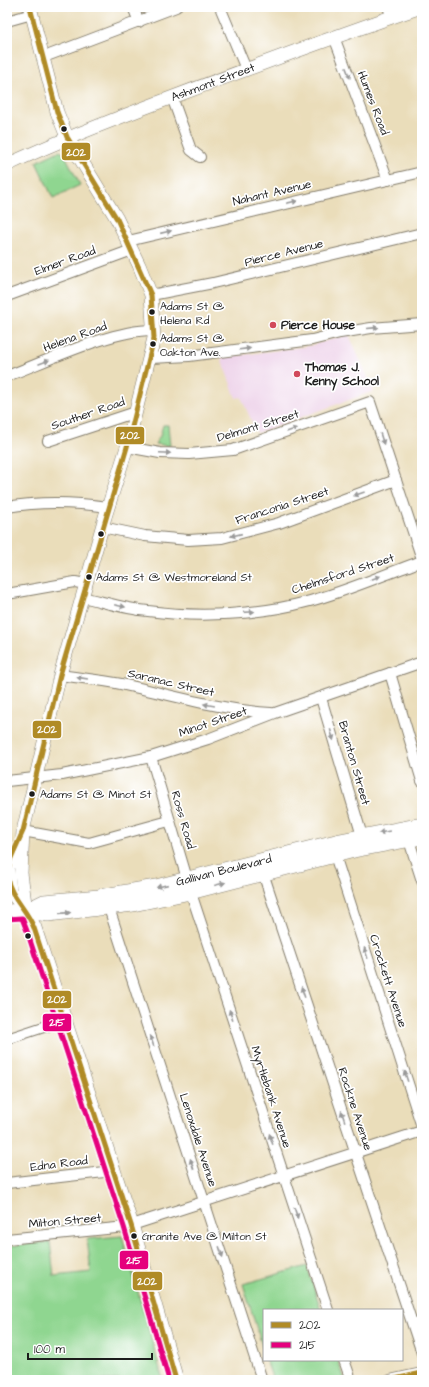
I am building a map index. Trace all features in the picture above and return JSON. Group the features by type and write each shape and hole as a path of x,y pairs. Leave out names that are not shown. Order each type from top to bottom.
{"highway":[{"name":"Gallivan Boulevard","path":"7,912 26,910 48,914 109,908 333,849 412,835 422,825"},
{"name":"Gallivan Boulevard","path":"26,910 44,902 189,886 263,872 333,849 362,836 412,835"},
{"path":"26,910 34,928 65,1020 131,1225 176,1380"}],"main road":[{"name":"Ashmont Street","path":"7,164 67,137 334,36 390,12 421,7"},
{"path":"26,910 21,873 23,831 60,675 102,527 127,447 151,358 154,330 151,295 130,246 117,219 67,137 57,112 31,10"},
{"path":"23,831 9,856 8,869 10,891 26,910"}],"street":[{"path":"133,7 139,22"},
{"path":"44,57 176,7"},
{"path":"220,7 246,69"},
{"path":"7,21 31,10"},
{"name":"Humes Road","path":"334,36 388,180"},
{"path":"172,97 192,150 200,157"},
{"name":"Nahant Avenue","path":"130,246 422,172"},
{"name":"Pierce Avenue","path":"151,295 213,283 422,233"},
{"name":"Elmer Road","path":"7,296 130,246"},
{"path":"151,358 189,356 312,340 340,332 422,324"},
{"name":"Helena Road","path":"7,376 110,338 138,330 154,330"},
{"name":"Delmont Street","path":"127,447 160,453 188,454 233,450 370,402 396,480"},
{"name":"Souther Road","path":"48,441 136,412"},
{"path":"396,480 422,560"},
{"name":"Franconia Street","path":"102,527 145,536 188,540 222,538 279,523 396,480"},
{"path":"7,507 39,502 80,503 108,507"},
{"name":"Chelmsford Street","path":"82,597 146,611 166,613 209,614 258,611 310,601 422,560"},
{"path":"7,594 75,582 86,584"},
{"name":"Minot Street","path":"7,781 62,775 151,756 208,739 276,713 422,662"},
{"path":"390,673 422,781"},
{"name":"Saranac Street","path":"60,675 120,684 200,704 234,710 276,713"},
{"name":"Branton Street","path":"321,698 362,836"},
{"name":"Ross Road","path":"151,756 189,886"},
{"path":"23,831 89,843 169,821"},
{"path":"412,835 422,881"},
{"name":"Crockett Avenue","path":"333,849 422,1127"},
{"name":"Rockne Avenue","path":"263,872 422,1353"},
{"name":"Myrtlebank Avenue","path":"189,886 328,1309"},
{"name":"Lenoxdale Avenue","path":"109,908 262,1380"},
{"path":"7,1039 65,1020"},
{"name":"Milton Street","path":"7,1239 111,1229 131,1225 422,1131"},
{"name":"Edna Road","path":"7,1183 113,1171"},
{"path":"344,1361 351,1380"},
{"path":"390,1380 422,1373"}],"shaded area":[{"name":"Thomas J. Kenny School","path":"349,335 374,391 257,433 241,397 236,398 221,358 309,346"}],"green space":[{"path":"59,151 64,153 80,185 53,198 36,162"},
{"path":"163,425 168,425 170,446 155,444 160,436"},
{"path":"122,1236 163,1380 7,1380 7,1246 50,1242 54,1276 91,1272 87,1239"},
{"path":"307,1266 321,1309 263,1309 263,1349 243,1284"},
{"path":"266,1361 338,1361 345,1380 273,1380"}],"transit line":[{"name":"202","path":"7,876 10,860 23,831 60,675 127,447 154,338 151,295 117,219 67,137 57,112 30,7"},
{"name":"202","path":"7,877 15,897 34,928 131,1225 176,1380"},
{"name":"215","path":"7,919 22,918 27,931 124,1227 169,1380"},
{"name":"202","path":"390,1380 422,1373"}],"place":[{"name":"Adams St @ Helena Rd","path":"152,312"},
{"name":"Pierce House","path":"273,325"},
{"name":"Adams St @ Oakton Ave.","path":"153,344"},
{"name":"Thomas J. Kenny School","path":"297,374"},
{"name":"Adams St @ Westmoreland St","path":"89,577"},
{"name":"Adams St @ Minot St","path":"32,794"},
{"name":"Granite Ave @ Milton St","path":"134,1236"}]}
